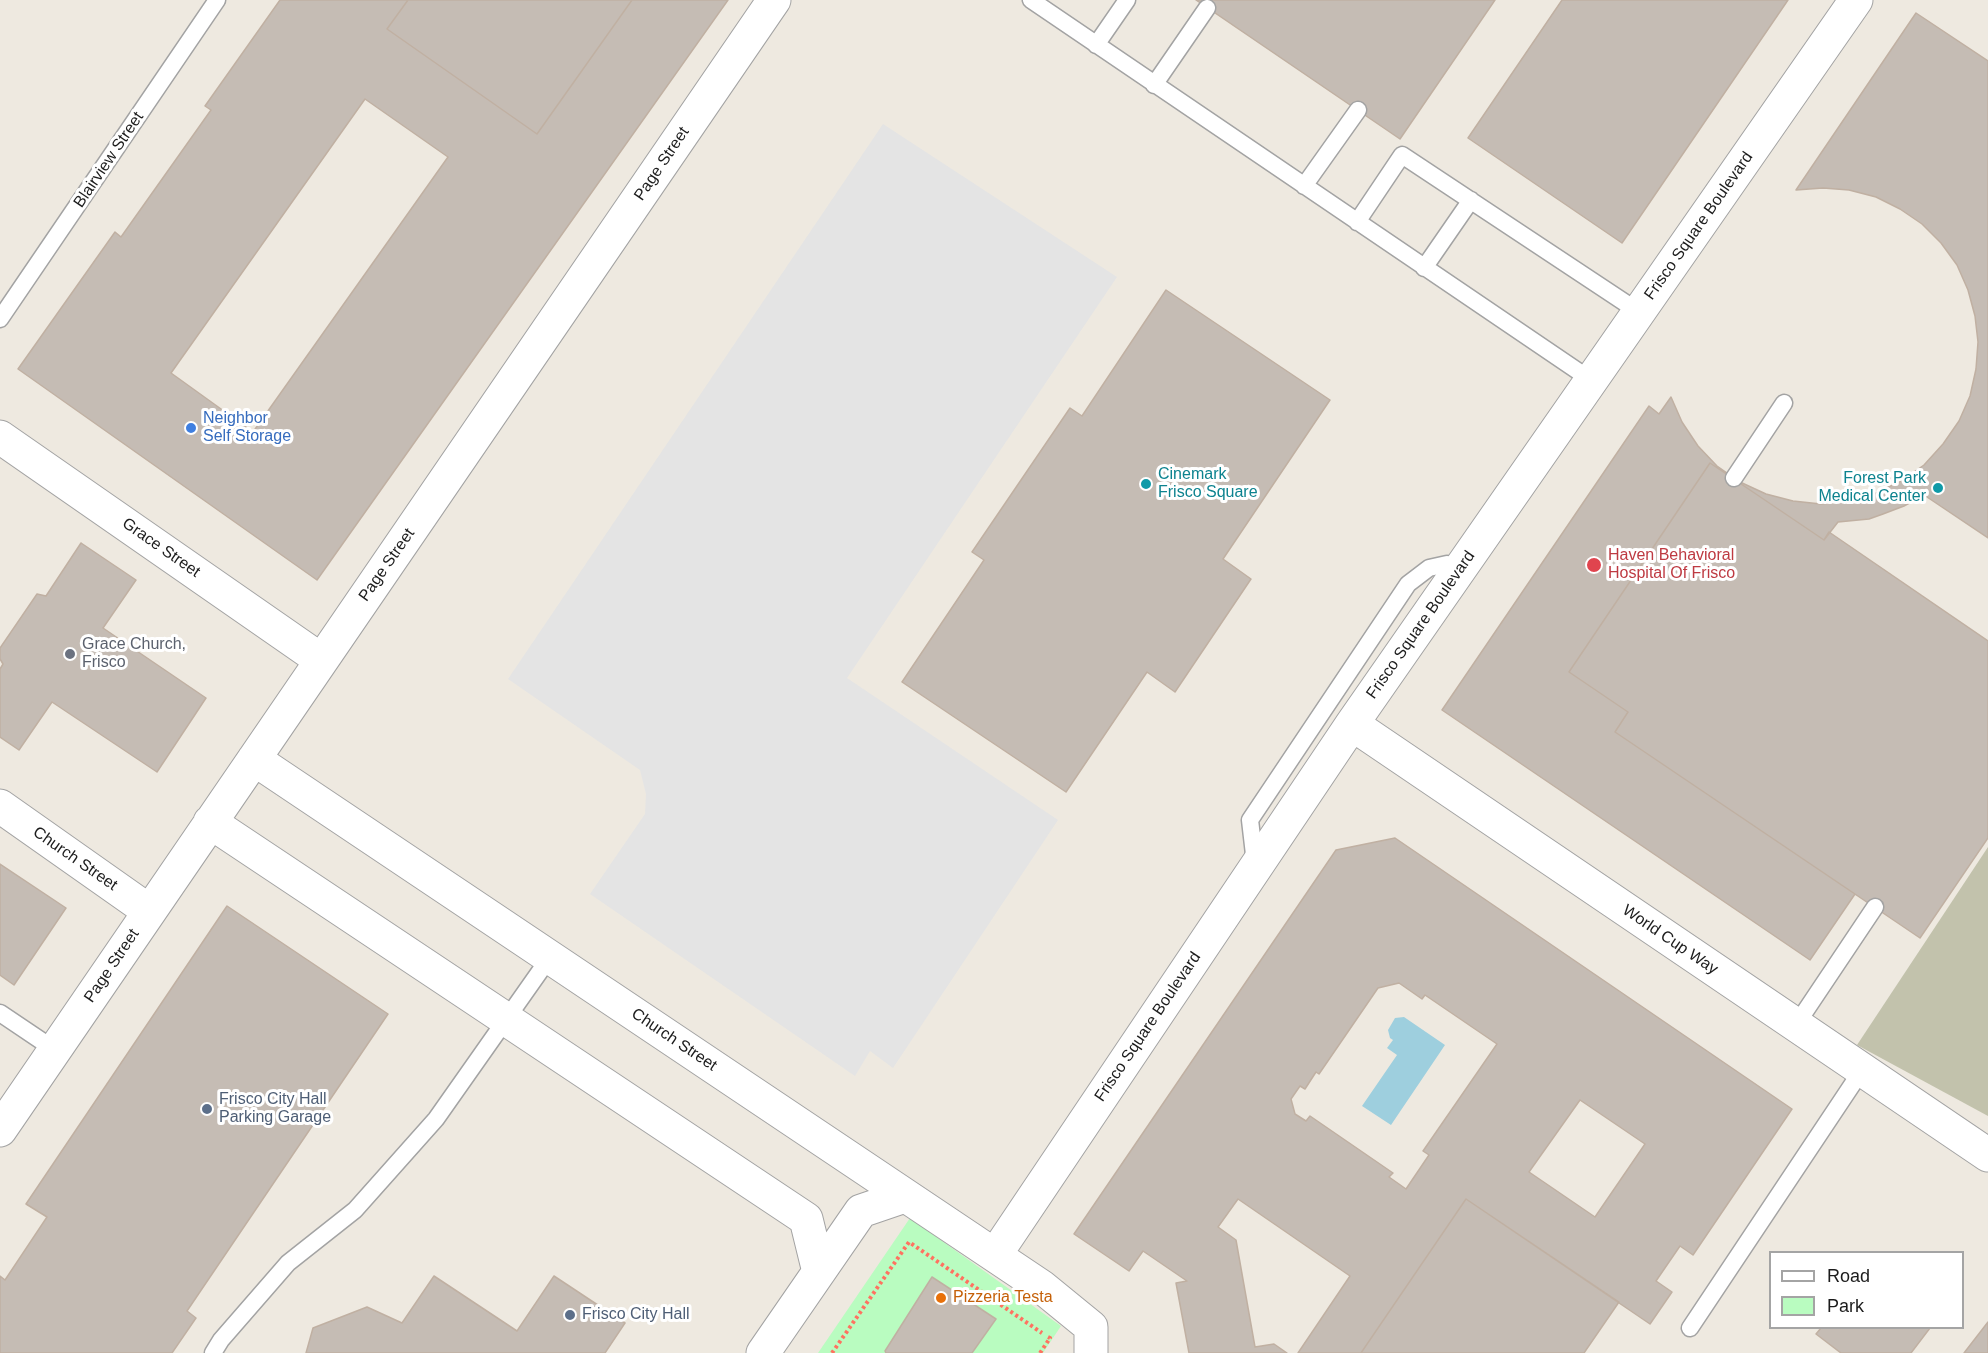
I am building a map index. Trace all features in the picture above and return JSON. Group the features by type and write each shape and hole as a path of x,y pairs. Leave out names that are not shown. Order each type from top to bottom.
{"street":[{"name":"Page Street","path":"0,1130 774,0"},
{"name":"Frisco Square Boulevard","path":"995,1256 1352,724 1856,0"},
{"name":"Grace Street","path":"0,437 321,660"},
{"name":"World Cup Way","path":"1352,724 1988,1155"},
{"name":"Church Street","path":"254,759 1042,1287 1091,1340"},
{"name":"Church Street","path":"0,806 149,911"},
{"path":"210,822 806,1219 819,1272"},
{"path":"763,1353 861,1211 906,1196"}],"lane":[{"name":"Blairview Street","path":"0,319 217,0"},
{"path":"1031,0 1591,380"},
{"path":"1096,45 1127,0"},
{"path":"1154,84 1207,8"},
{"path":"1305,186 1358,110"},
{"path":"1357,222 1402,155 1639,312"},
{"path":"1424,268 1471,200"},
{"path":"1734,478 1784,404"},
{"path":"1256,867 1251,820 1408,584 1429,568 1448,564 1460,569"},
{"path":"1796,1025 1875,908"},
{"path":"213,1353 221,1340 288,1263 355,1210 436,1119 550,957"},
{"path":"0,1013 55,1050"},
{"path":"1690,1328 1862,1070"}],"path":[{"path":"832,1353 909,1242 1050,1338 1040,1353"}],"shaded area":[{"path":"883,124 1117,277 847,678 1058,820 893,1068 870,1051 855,1076 590,894 645,814 646,794 640,770 508,679"},
{"path":"1988,847 1988,1116 1857,1045"}],"green space":[{"path":"910,1218 1061,1326 1043,1353 818,1353"}],"water":[{"path":"1404,1017 1445,1045 1391,1125 1362,1106 1397,1055 1387,1048 1393,1040 1388,1030 1395,1018"}],"building":[{"path":"280,0 408,0 387,29 537,134 632,0 728,0 317,580 18,369 115,232 121,237 211,110 205,106","holes":["365,99 448,157 253,432 171,373"]},
{"path":"408,0 632,0 537,134 387,29"},
{"path":"1196,0 1495,0 1400,139"},
{"path":"1562,0 1788,0 1622,243 1468,138"},
{"name":"Forest Park Medical Center","path":"1916,13 1988,61 1988,538 1924,495 1904,506 1869,519 1838,522 1824,540 1710,463 1569,672 1628,712 1615,732 1855,894 1810,960 1442,710 1649,406 1659,414 1671,397 1682,422 1698,446 1717,466 1740,482 1766,494 1793,501 1821,504 1848,501 1876,493 1901,481 1924,465 1959,421 1970,396 1976,369 1978,342 1975,316 1968,290 1957,265 1941,243 1922,224 1876,197 1849,190 1823,188 1796,190"},
{"name":"Cinemark Frisco Square","path":"1166,290 1330,400 1223,559 1251,579 1175,692 1147,672 1066,792 902,682 984,560 972,552 1070,408 1082,416"},
{"path":"1710,463 1824,540 1829,532 1988,641 1988,838 1920,938 1615,732 1628,712 1569,672"},
{"name":"Grace Church, Frisco","path":"81,543 136,580 103,628 206,698 157,772 52,702 19,750 0,737 0,669 3,664 0,659 0,648 37,594 46,596"},
{"path":"1395,838 1792,1109 1693,1255 1680,1246 1656,1281 1672,1292 1650,1324 1466,1199 1361,1353 1298,1353 1350,1276 1238,1199 1218,1227 1236,1240 1255,1347 1274,1344 1287,1353 1189,1353 1176,1283 1187,1281 1143,1251 1129,1271 1074,1234 1336,850","holes":["1399,983 1422,999 1425,995 1497,1044 1423,1151 1429,1155 1406,1189 1389,1177 1393,1173 1310,1116 1306,1121 1295,1114 1291,1099 1300,1086 1305,1089 1316,1072 1319,1074 1378,988","1580,1100 1645,1144 1595,1217 1529,1172"]},
{"path":"0,864 66,908 14,985 0,975"},
{"name":"Frisco City Hall Parking Garage","path":"227,906 388,1014 187,1311 196,1318 172,1353 0,1353 0,1276 5,1280 47,1217 26,1204"},
{"path":"1466,1199 1619,1302 1584,1353 1361,1353"},
{"name":"Frisco City Hall","path":"434,1276 517,1331 554,1276 625,1323 605,1353 306,1353 313,1328 367,1307 402,1323"},
{"name":"Pizzeria Testa","path":"932,1277 996,1319 972,1353 886,1353 885,1351"},
{"path":"1988,1322 1988,1353 1964,1353"},
{"path":"1820,1329 1929,1329 1911,1353 1841,1353 1816,1334"}],"place":[{"name":"Neighbor Self Storage","path":"191,428"},
{"name":"Cinemark Frisco Square","path":"1146,484"},
{"name":"Forest Park Medical Center","path":"1938,488"},
{"name":"Haven Behavioral Hospital Of Frisco","path":"1594,565"},
{"name":"Grace Church, Frisco","path":"70,654"},
{"name":"Frisco City Hall Parking Garage","path":"207,1109"},
{"name":"Pizzeria Testa","path":"941,1298"},
{"name":"Frisco City Hall","path":"570,1315"}]}
